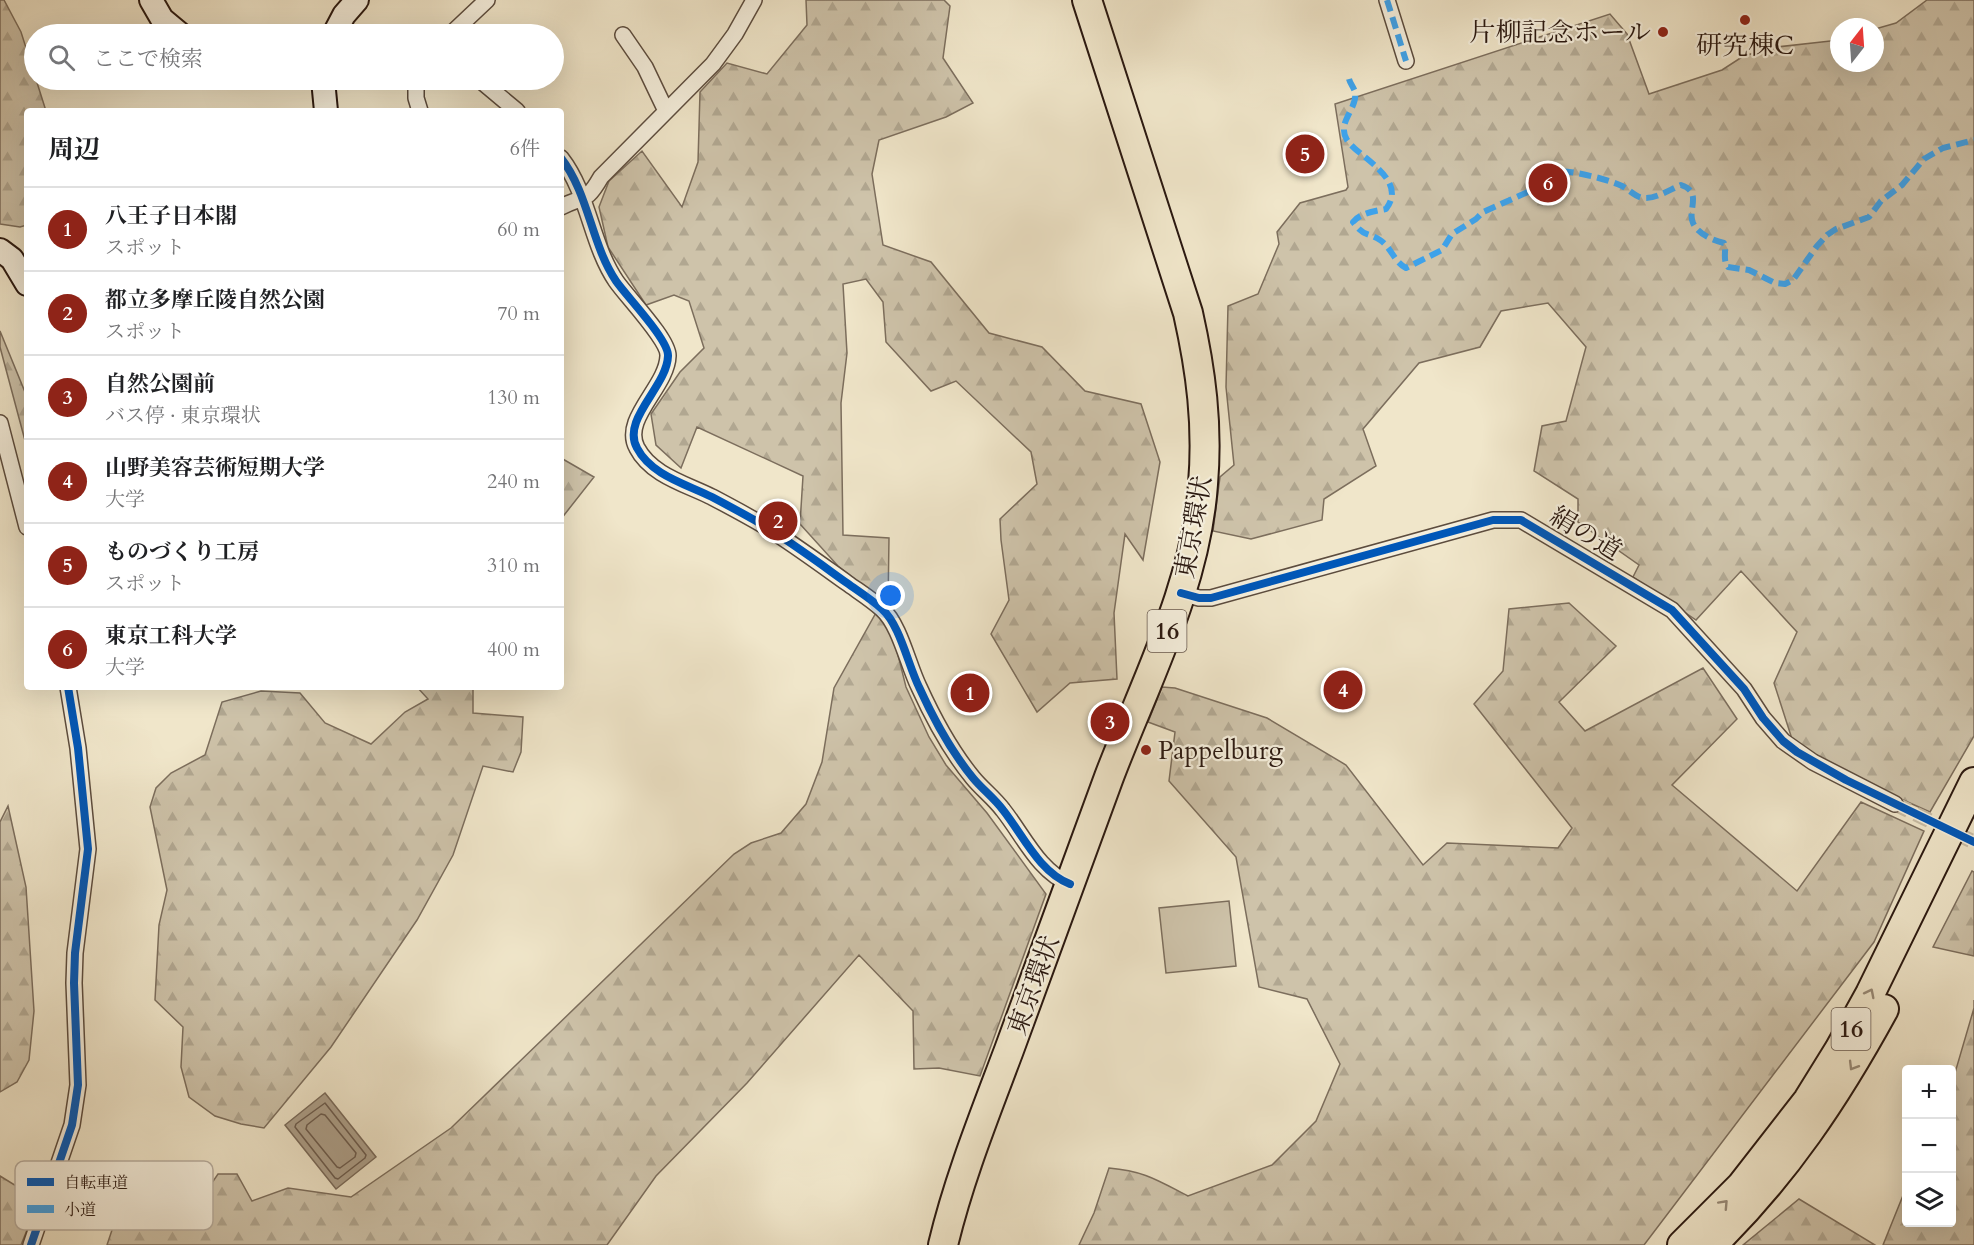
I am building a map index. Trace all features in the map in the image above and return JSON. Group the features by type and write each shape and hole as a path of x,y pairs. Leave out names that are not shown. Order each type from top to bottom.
{"highway":[{"name":"東京環状","path":"943,1245 969,1158 1181,592 1196,532 1203,486 1205,436 1200,364 1188,313 1087,0"},
{"name":"16","path":"1682,1245 1741,1186 1808,1101 1870,994 1974,782"},
{"name":"16","path":"1712,1245 1767,1186 1824,1112 1856,1061 1887,1004 1974,826"}],"street":[{"path":"151,0 162,19 168,24"},
{"path":"339,24 357,0"},
{"path":"462,24 487,0"},
{"path":"564,206 583,200 591,194 601,177 713,64 735,34 754,0"},
{"path":"1387,0 1406,61"},
{"path":"623,35 645,67 666,111"},
{"path":"324,90 326,108"},
{"path":"416,90 419,108"},
{"path":"492,90 513,108"},
{"path":"564,164 583,200 603,258 615,279 663,340 668,352 665,372 634,423 635,445 642,457 667,476 712,497 764,526 884,610 898,634 916,683 953,752 975,780 1002,808 1042,863 1055,877 1070,884"},
{"path":"0,250 12,259 24,279"},
{"path":"0,423 24,515"},
{"name":"絹の道","path":"1181,592 1199,598 1211,598 1492,520 1521,520 1672,610 1744,689 1763,718 1783,741 1821,767 1895,804"},
{"path":"60,1161 72,1125 78,1084 75,953 88,849 78,748 68,690"},
{"path":"31,1245 36,1230"}],"green space":[{"path":"0,0 4,0 24,41 24,90 39,90 45,108 24,108 24,226 0,224"},
{"path":"806,0 944,0 950,6 943,58 973,103 946,117 879,140 872,174 883,245 931,262 989,333 1042,347 1085,391 1141,404 1160,462 1143,560 1125,534 1114,613 1117,679 1070,683 1037,712 991,634 1009,600 1000,519 1037,484 1031,452 956,381 931,391 886,342 883,302 866,279 843,284 847,353 841,403 843,535 889,538 888,605 838,566 800,524 803,476 697,427 681,468 656,445 651,414 680,372 704,348 689,301 674,295 646,305 608,247 599,207 609,181 642,151 682,207 698,162 700,92 727,63 767,74 807,25"},
{"path":"1927,0 1974,0 1974,736 1930,812 1845,774 1792,739 1774,683 1797,632 1741,571 1696,620 1633,577 1639,565 1578,522 1578,499 1534,471 1542,426 1566,421 1586,347 1548,303 1501,311 1480,347 1419,363 1363,429 1376,466 1324,499 1322,520 1251,539 1213,531 1220,477 1234,465 1226,387 1228,306 1258,294 1279,244 1277,232 1300,203 1346,190 1348,187 1335,104 1610,14 1627,34 1649,94 1722,70 1742,57 1768,48 1830,41 1830,72 1884,72 1884,26 1896,23"},
{"path":"0,331 24,390 24,437 0,347"},
{"path":"564,460 594,477 564,515"},
{"path":"1569,603 1616,646 1559,702 1585,731 1703,668 1737,719 1672,785 1797,891 1861,802 1924,831 1874,942 1644,1245 1079,1245 1094,1213 1109,1168 1141,1174 1188,1196 1272,1165 1316,1121 1340,1064 1307,999 1259,987 1236,857 1169,781 1175,732 1148,722 1162,687 1175,688 1267,718 1346,765 1423,865 1447,843 1558,848 1572,828 1474,704 1503,671 1509,609"},
{"path":"877,611 889,629 906,687 929,737 946,765 987,813 1046,894 980,1076 939,1068 914,1069 913,1011 859,955 747,1083 656,1176 607,1245 107,1245 112,1230 213,1230 213,1181 218,1174 237,1174 252,1201 288,1188 351,1197 451,1128 734,854 751,843 781,833 806,804 822,762 834,688"},
{"path":"420,690 473,690 473,713 523,717 521,752 513,772 483,766 453,855 417,920 331,1047 264,1128 215,1116 189,1097 181,1067 183,1027 155,1000 159,925 167,890 150,807 156,788 171,773 205,755 222,702 261,691 300,693 325,723 371,744 405,712 428,699"},
{"path":"8,806 26,887 34,1011 29,1060 17,1082 0,1092 0,822"},
{"path":"1972,871 1974,872 1974,956 1933,947"},
{"path":"1229,901 1236,966 1166,973 1159,908"},
{"path":"1974,1008 1974,1245 1883,1245 1902,1198 1902,1227 1956,1227 1956,1069"},
{"path":"0,1176 15,1185 15,1230 27,1230 21,1245 0,1245"},
{"path":"1799,1199 1875,1245 1743,1245"}],"water":[{"path":"325,1093 376,1157 336,1189 285,1125"}],"tunnel":[{"path":"1895,804 1974,842"}],"marked path":[{"path":"1387,0 1406,61"},
{"path":"1349,79 1355,92 1355,98 1345,121 1344,133 1353,147 1387,178 1391,188 1391,198 1386,209 1364,214 1353,222 1363,232 1384,243 1398,262 1406,268 1442,250 1452,234 1483,212 1530,191 1544,175 1557,171 1597,177 1615,183 1643,198 1655,197 1681,185 1688,188 1693,197 1693,223 1706,236 1724,243 1725,261 1728,267 1749,270 1775,283 1785,284 1793,280 1827,235 1836,229 1869,217 1881,201 1902,185 1924,159 1943,148 1974,140"}],"cycle path":[{"path":"564,163 578,187 608,267 616,281 655,329 667,349 666,368 635,426 634,437 643,457 670,478 712,497 774,532 882,609 894,625 925,699 957,757 973,778 996,801 1040,862 1049,871 1070,884"},
{"path":"1181,593 1199,598 1211,598 1493,520 1521,520 1672,610 1744,689 1763,718 1783,741 1797,752 1846,780 1974,842"},
{"path":"60,1161 72,1125 78,1085 75,953 88,849 78,748 68,690"},
{"path":"31,1245 36,1230"}],"place":[{"name":"研究棟C","path":"1745,20"},
{"name":"片柳記念ホール","path":"1663,32"},
{"name":"ものづくり工房","path":"1305,154"},
{"name":"東京工科大学","path":"1548,183"},
{"name":"都立多摩丘陵自然公園","path":"778,521"},
{"name":"山野美容芸術短期大学","path":"1343,690"},
{"name":"八王子日本閣","path":"970,693"},
{"name":"自然公園前","path":"1110,722"},
{"name":"Pappelburg","path":"1146,750"}]}
